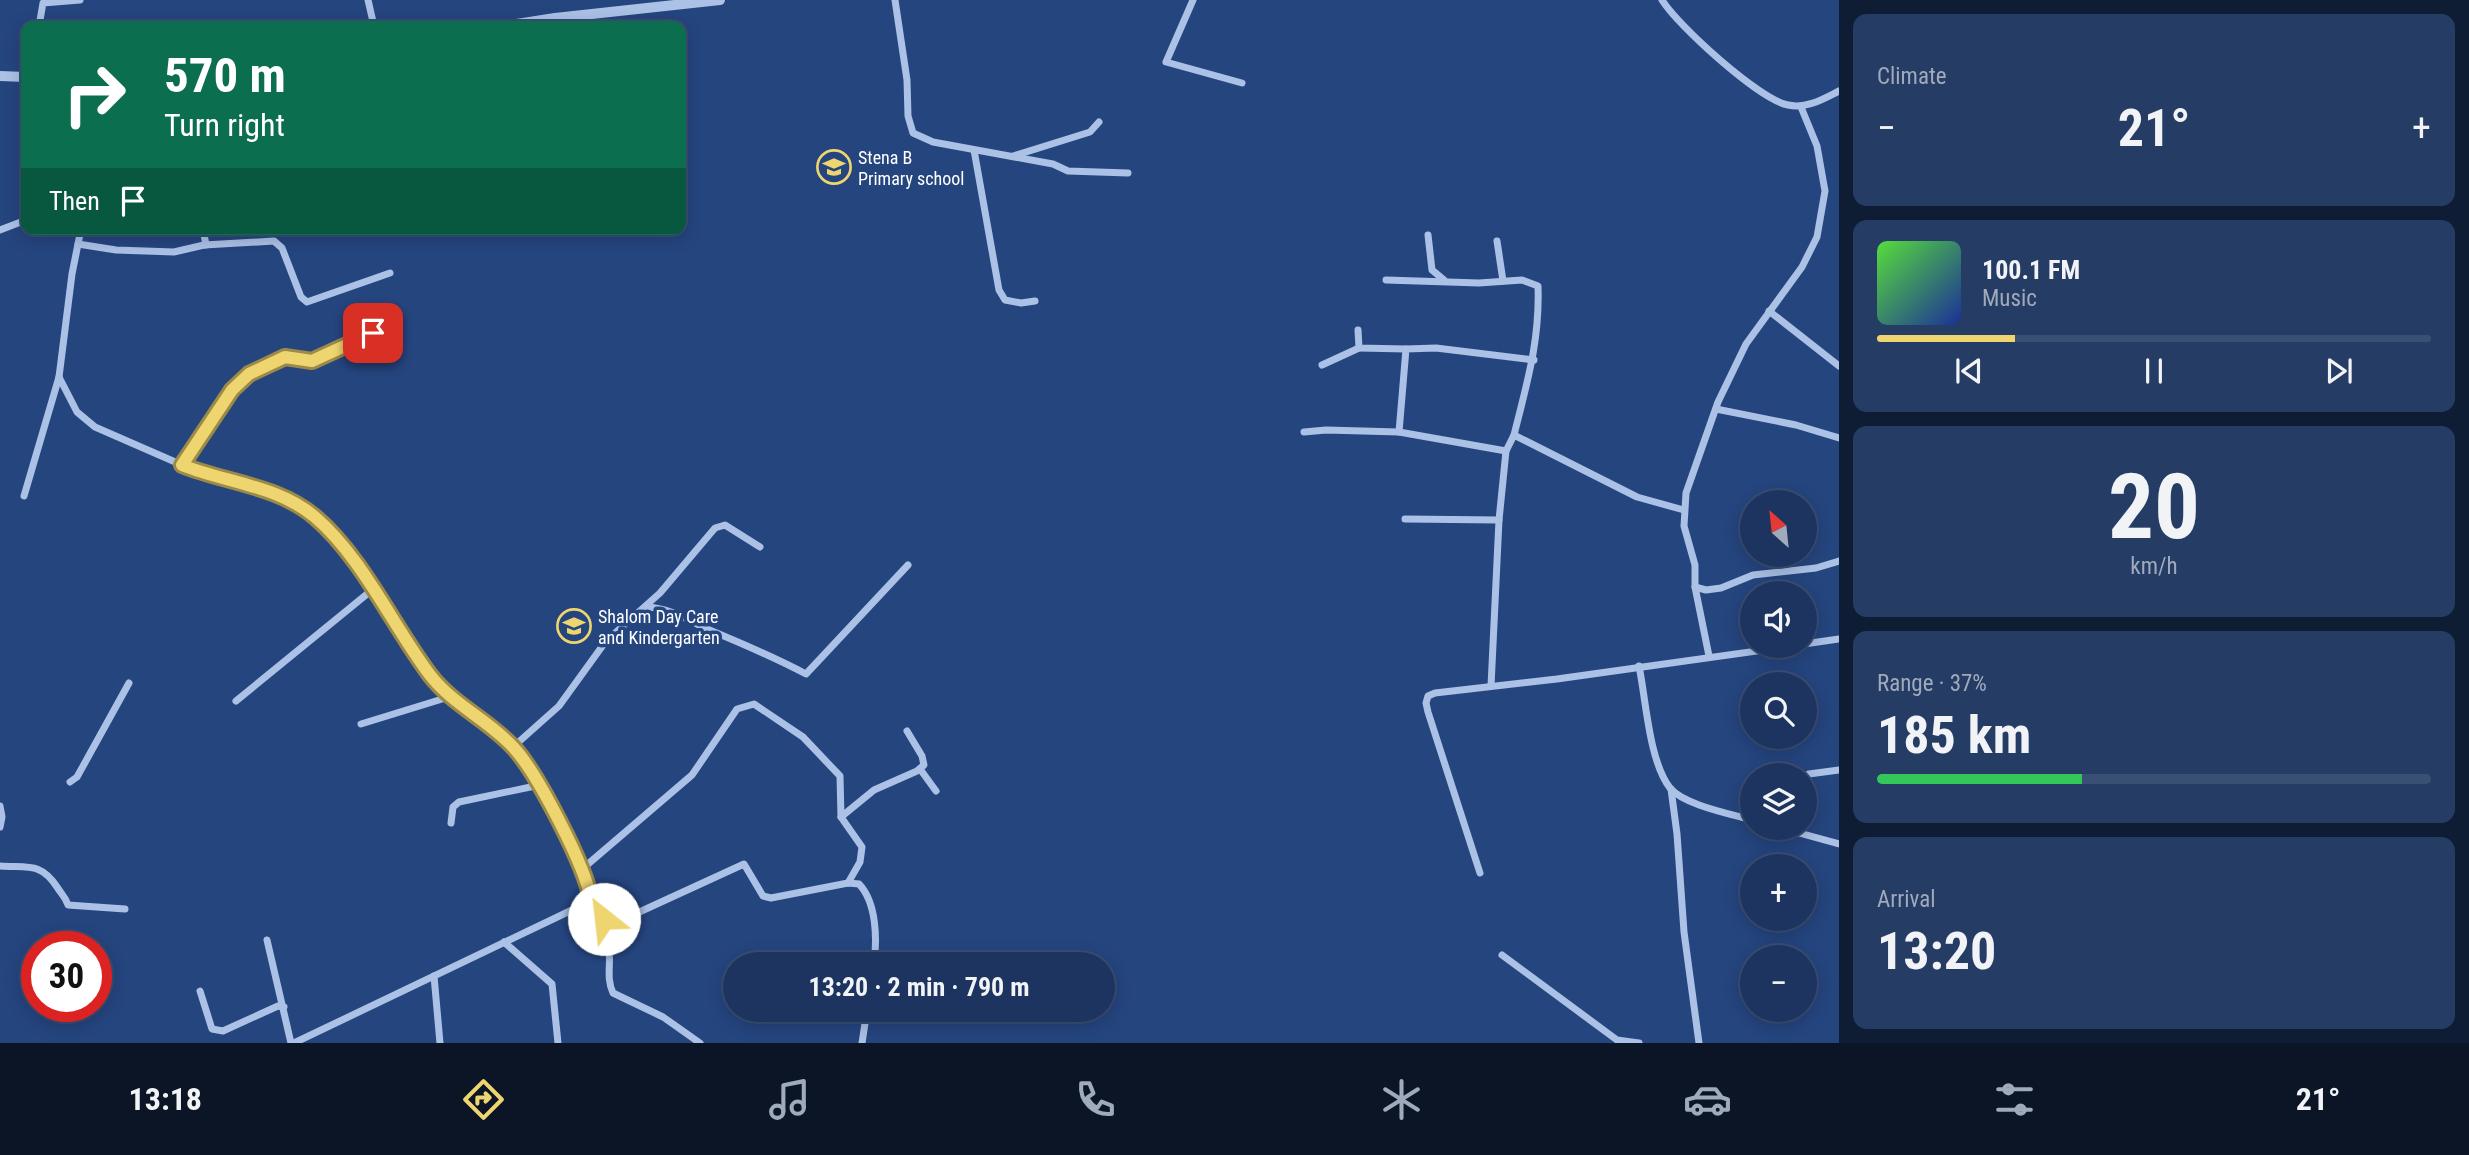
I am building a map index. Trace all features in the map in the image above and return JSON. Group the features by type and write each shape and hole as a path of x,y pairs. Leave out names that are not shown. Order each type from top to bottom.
{"street":[{"path":"40,21 43,2 80,0"},
{"path":"368,0 373,21"},
{"path":"533,21 636,4 720,0"},
{"path":"895,0 907,80 909,125 914,133 975,150 1053,164 1068,171 1128,173"},
{"path":"1193,0 1166,62 1242,83"},
{"path":"1662,0 1689,34 1777,102 1801,107 1839,91"},
{"path":"0,76 21,77"},
{"path":"1709,656 1695,587 1695,565 1684,526 1684,510 1690,479 1716,409 1745,344 1802,267 1817,237 1823,216 1825,191 1822,167 1801,107"},
{"path":"1009,157 1090,132 1099,122"},
{"path":"975,150 999,290 1005,300 1021,303 1035,301"},
{"path":"0,230 21,222"},
{"path":"24,496 60,377 80,235"},
{"path":"204,235 206,245"},
{"path":"1428,235 1432,270 1445,281"},
{"path":"1497,241 1503,281"},
{"path":"78,244 144,252 174,252 206,245 276,242 282,248 301,297 307,302 390,273"},
{"path":"1386,280 1522,280 1538,286 1539,319 1534,360 1514,435 1506,451 1499,520 1490,686"},
{"path":"1769,312 1839,366"},
{"path":"1358,330 1359,348"},
{"path":"182,465 232,390 249,374 285,357 312,361 373,333"},
{"path":"1322,365 1359,348 1437,348 1534,360"},
{"path":"1399,432 1406,349"},
{"path":"60,377 77,412 95,427 182,465 264,489 297,504 331,533 351,556 429,674 513,747 540,785 582,870 591,900"},
{"path":"1716,409 1796,425 1839,439"},
{"path":"1304,432 1399,432 1506,451"},
{"path":"1514,435 1637,497 1684,510"},
{"path":"1405,519 1499,520"},
{"path":"513,747 559,706 606,641 646,607 715,528 726,525 760,547"},
{"path":"1695,587 1712,590 1753,575 1816,568 1839,561"},
{"path":"646,607 662,608 679,614 771,655 806,674 908,565"},
{"path":"236,702 372,590"},
{"path":"1817,642 1839,639"},
{"path":"1480,873 1426,702 1428,696 1435,692 1557,679 1740,652"},
{"path":"1639,666 1654,747 1671,789 1684,932 1699,1043"},
{"path":"70,782 77,777 129,683"},
{"path":"361,724 452,696"},
{"path":"582,870 692,775 737,709 754,705 803,737 835,768 842,785 841,817 862,847 860,862 848,883"},
{"path":"841,817 874,790 920,769 923,765 922,756 907,731"},
{"path":"920,769 936,791"},
{"path":"1817,773 1839,770"},
{"path":"451,823 453,807 459,802 540,785"},
{"path":"1671,789 1695,803 1740,816"},
{"path":"0,806 0,827"},
{"path":"1817,838 1839,844"},
{"path":"604,919 635,914 689,891 740,863 749,869 761,892 767,897 778,898 848,883 859,884 870,902 876,932 875,952"},
{"path":"0,866 34,867 46,872 66,896 68,905 125,909"},
{"path":"267,940 293,1043 591,900 598,901 604,919 609,950 608,977 613,993 663,1017 700,1043"},
{"path":"504,942 552,984 558,1043"},
{"path":"1502,955 1617,1040 1639,1043"},
{"path":"434,976 440,1043"},
{"path":"200,991 212,1029 216,1031 223,1031 278,1006 284,1007"},
{"path":"862,1043 865,1022"}],"place":[{"name":"Stena B Primary school","path":"834,167"},
{"name":"Shalom Day Care and Kindergarten","path":"574,626"}],"route":[{"path":"373,333 312,361 285,357 249,374 232,390 222,409 182,465 280,495 315,517 331,533 359,567 429,674 513,747 540,785 582,870 591,900 597,899 604,919"}]}
